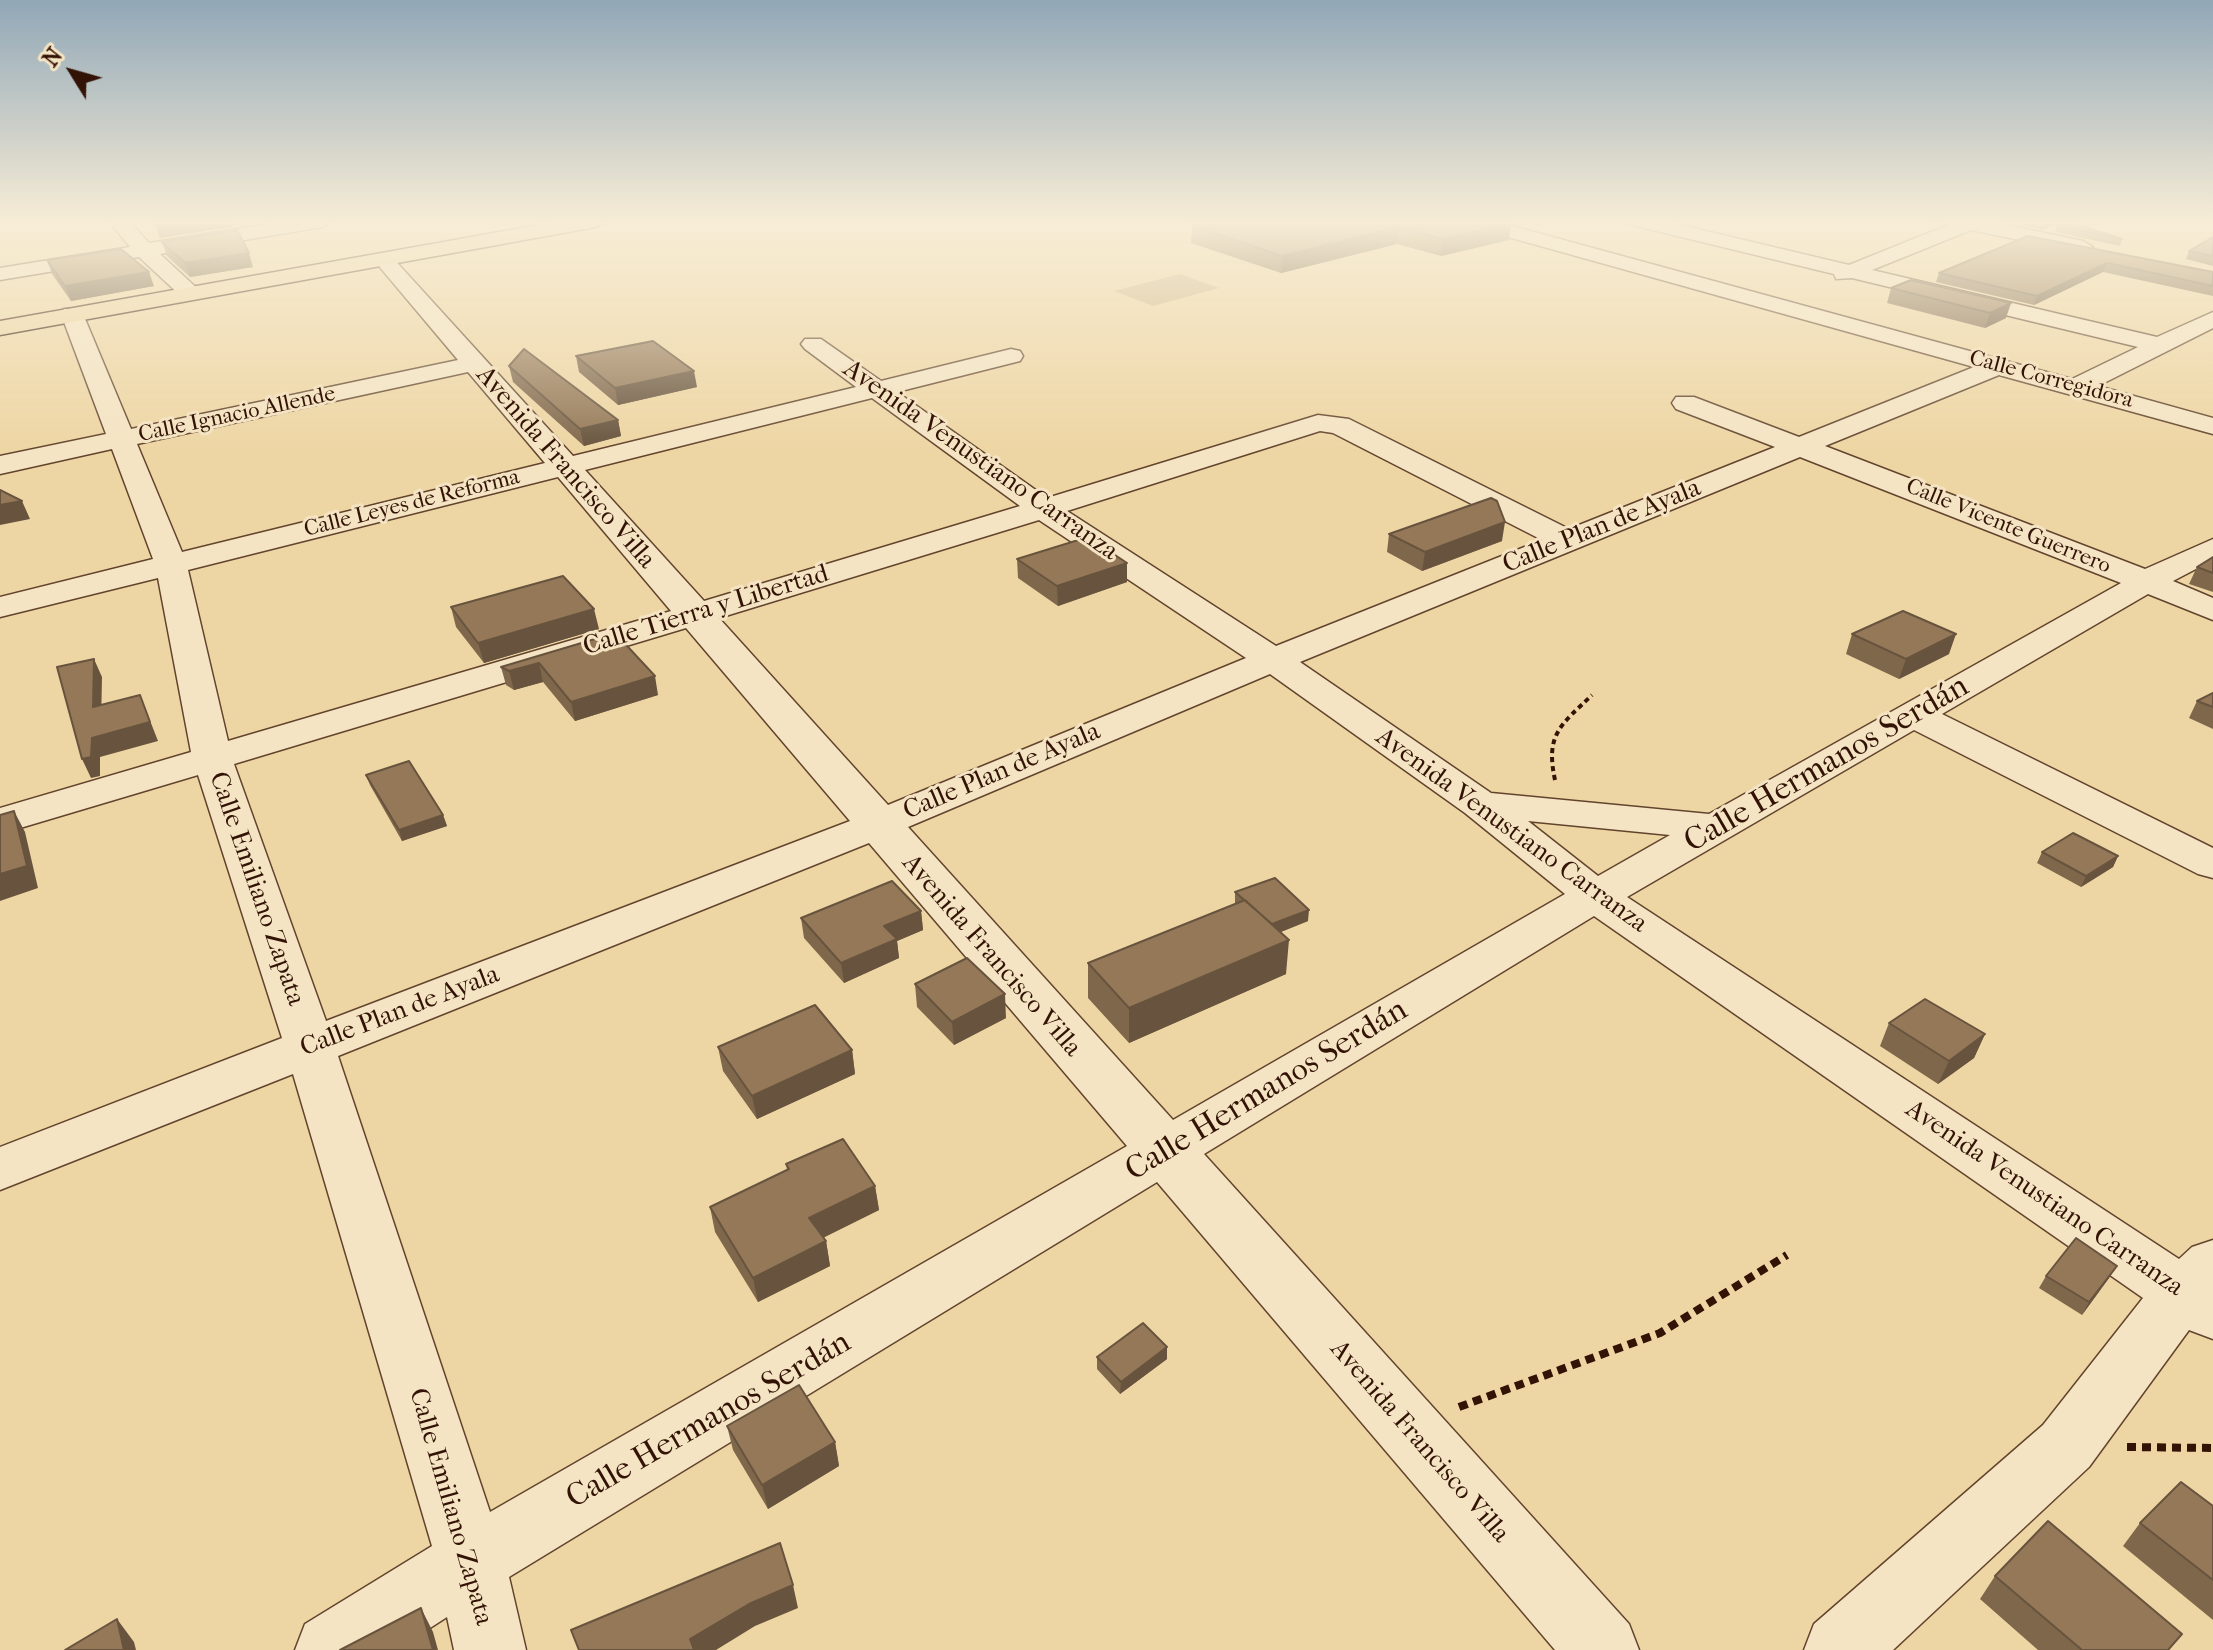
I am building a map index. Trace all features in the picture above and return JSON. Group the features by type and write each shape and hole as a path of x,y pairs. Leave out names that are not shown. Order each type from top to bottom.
{"main road":[{"path":"50,319 164,298"}],"street":[{"name":"Avenida Francisco Villa","path":"416,298 1603,1650"},
{"name":"Calle Corregidora","path":"1754,298 2213,426"},
{"path":"1772,303 1784,298"},
{"path":"1959,298 2159,345"},
{"path":"0,329 50,319"},
{"name":"Calle Emiliano Zapata","path":"50,319 124,440 171,564 212,758 310,1047 471,1561 490,1650"},
{"path":"2076,387 2213,319"},
{"name":"Avenida Venustiano Carranza","path":"813,344 1043,509 1273,660 1480,804 1595,896 2203,1290"},
{"name":"Calle Leyes de Reforma","path":"0,607 1011,356"},
{"name":"Calle Ignacio Allende","path":"0,465 473,364"},
{"name":"Calle Plan de Ayala","path":"0,1169 876,825 1273,660 1999,366"},
{"name":"Calle Vicente Guerrero","path":"1685,403 2081,554 2213,610"},
{"name":"Calle Tierra y Libertad","path":"0,821 694,615 1318,423 1339,425 1569,541"},
{"path":"2081,554 2202,554"},
{"name":"Calle Hermanos Serdán","path":"331,1650 471,1561 1595,896 2144,583 2202,554"},
{"path":"1914,715 2213,865"},
{"path":"1480,804 1717,827"},
{"path":"1840,1650 2066,1446 2203,1290"}],"path":[{"path":"1554,809 1557,788 1548,755 1556,730 1592,695"},
{"path":"1405,1427 1660,1333 1787,1255"},
{"path":"2066,1446 2213,1448"}],"shaded area":[{"path":"1132,298 1182,298 1153,306"}],"building":[{"path":"1931,298 1989,298 2011,303 1990,313"},
{"path":"653,341 694,371 615,388 576,356"},
{"path":"524,349 618,420 580,429 509,366"},
{"path":"0,490 22,501 0,505"},
{"path":"1491,498 1497,501 1505,522 1425,552 1389,534"},
{"path":"1088,537 1127,563 1057,586 1017,559"},
{"path":"2213,557 2213,573 2197,567"},
{"path":"563,576 594,609 478,643 451,607"},
{"path":"1903,611 1956,634 1906,659 1852,634"},
{"path":"615,633 655,676 571,702 539,663 509,671 501,667"},
{"path":"94,659 93,707 140,695 150,722 92,738 91,757 82,759 57,667"},
{"path":"2213,693 2213,707 2197,701"},
{"path":"409,761 443,815 399,830 366,775"},
{"path":"14,811 27,866 0,874 0,815"},
{"path":"2073,833 2118,856 2086,876 2042,852"},
{"path":"1275,878 1309,910 1272,924 1235,892"},
{"path":"892,881 921,911 884,926 897,939 841,963 801,918"},
{"path":"1245,900 1289,940 1129,1008 1088,963"},
{"path":"967,958 1005,994 952,1022 915,984"},
{"path":"1925,999 1985,1034 1949,1061 1889,1023"},
{"path":"815,1005 852,1050 752,1096 718,1047"},
{"path":"843,1139 875,1186 809,1218 826,1241 753,1278 710,1207 789,1169 786,1164"},
{"path":"2076,1238 2117,1266 2089,1302 2046,1276"},
{"path":"1143,1323 1167,1347 1121,1382 1097,1357"},
{"path":"799,1385 835,1442 762,1485 727,1426"},
{"path":"2181,1482 2213,1506 2213,1580 2140,1523"},
{"path":"2048,1521 2182,1634 2168,1650 2082,1650 1995,1576"},
{"path":"780,1543 793,1585 749,1604 690,1639 694,1650 579,1650 571,1630"},
{"path":"421,1608 433,1650 340,1650"},
{"path":"117,1619 124,1650 65,1650"}]}
